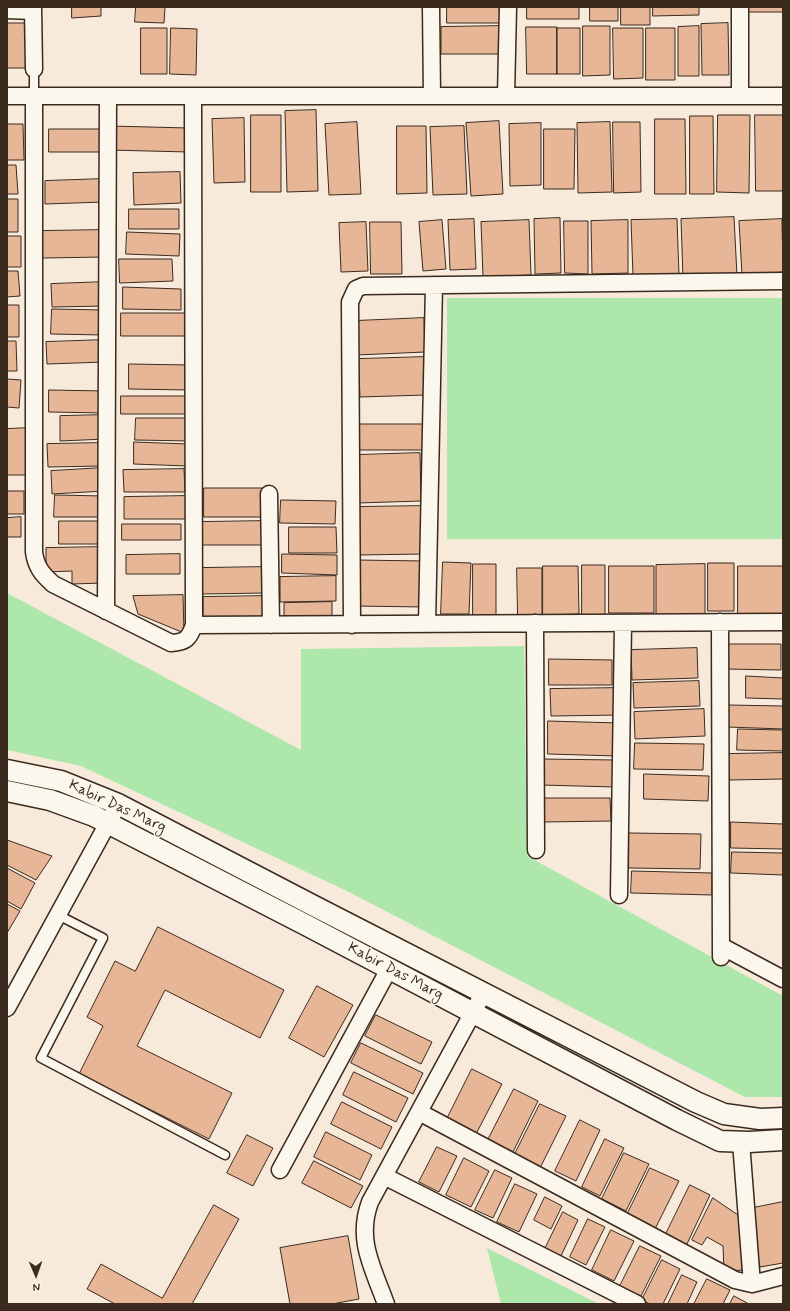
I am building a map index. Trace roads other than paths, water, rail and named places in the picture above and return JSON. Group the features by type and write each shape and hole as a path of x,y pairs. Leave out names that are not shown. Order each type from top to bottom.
{"street":[{"path":"431,7 432,96"},
{"path":"506,96 508,7"},
{"path":"740,7 740,96"},
{"path":"7,10 33,9 34,69"},
{"path":"7,96 783,96"},
{"path":"34,96 34,552 36,564 42,574 53,584 171,643 183,642 190,637 194,625 193,96"},
{"path":"106,611 108,96"},
{"path":"352,625 350,310 352,295 356,289 363,286 783,281"},
{"path":"427,624 434,285"},
{"path":"269,494 271,625"},
{"path":"720,622 721,952 783,979"},
{"path":"194,625 783,622"},
{"path":"535,623 536,850"},
{"path":"619,895 623,623"},
{"name":"Kabir Das Marg","path":"7,770 61,781 118,804 688,1098 724,1114 760,1119 783,1118"},
{"name":"Kabir Das Marg","path":"7,791 50,800 94,816 677,1120 720,1140 741,1142 783,1140"},
{"path":"7,1008 118,804"},
{"path":"280,1170 388,969"},
{"path":"386,1304 367,1252 363,1234 364,1217 370,1202 484,992"},
{"path":"419,1112 735,1280 752,1284 783,1276"},
{"path":"741,1142 752,1284"},
{"path":"384,1176 637,1304"}],"lane":[{"path":"34,69 34,96"},
{"path":"58,915 103,938 41,1058 225,1155"}]}
